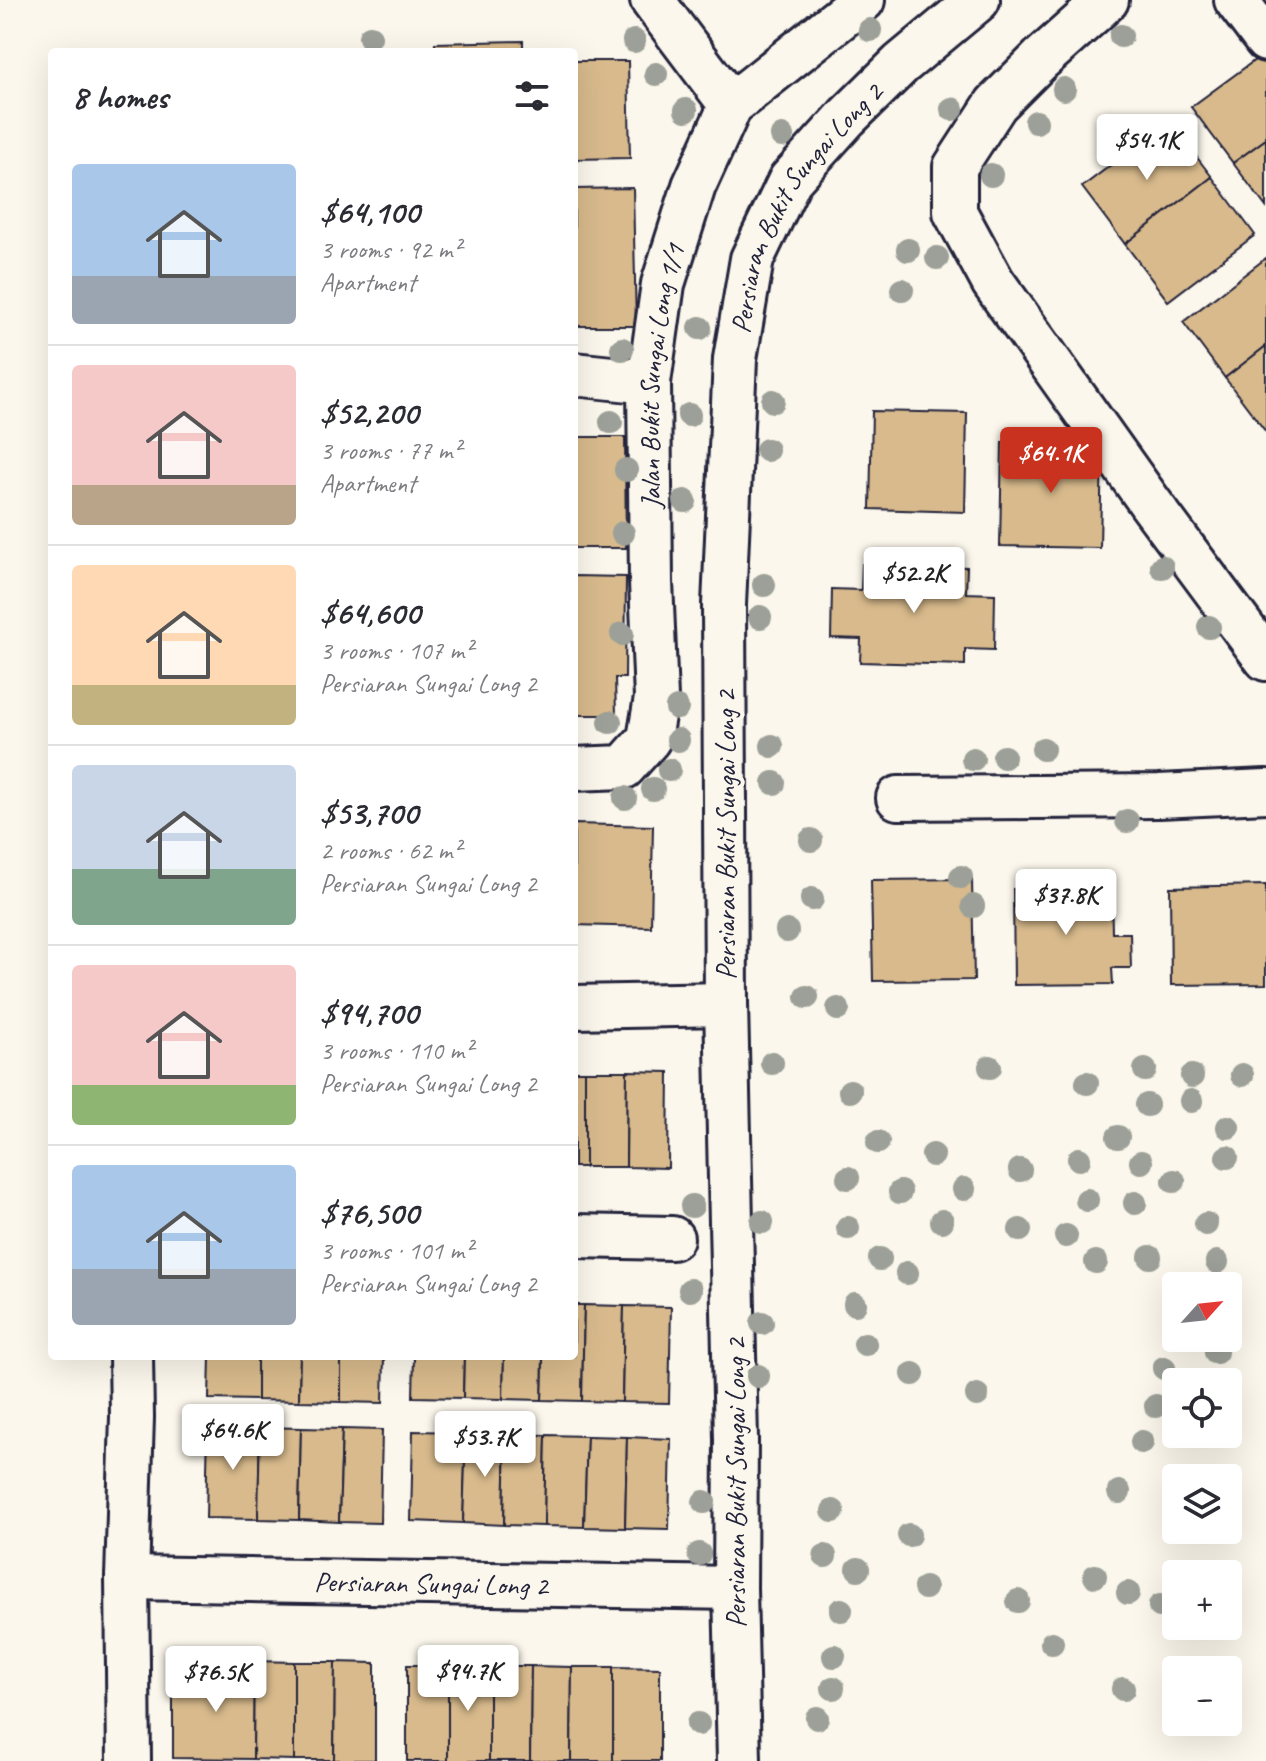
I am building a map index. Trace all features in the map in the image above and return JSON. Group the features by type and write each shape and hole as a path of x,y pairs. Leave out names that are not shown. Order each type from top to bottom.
{"street":[{"path":"652,0 731,105"},
{"name":"Jalan Bukit Sungai Long 1/1","path":"578,769 624,767 649,739 656,698 651,582 649,382 663,284 694,186 731,105 863,0"},
{"name":"Persiaran Bukit Sungai Long 2","path":"739,1761 736,1440 726,1004 724,605 735,359 752,259 790,180 901,64 978,0"},
{"path":"1107,0 996,104 955,167 955,212 993,282 1266,659"},
{"path":"1236,0 1266,40"},
{"path":"578,374 649,382"},
{"path":"898,798 1159,796 1266,791"},
{"path":"578,1007 726,1004"},
{"path":"578,1236 672,1238"},
{"path":"129,1761 127,1578 131,1360"},
{"name":"Persiaran Sungai Long 2","path":"127,1578 735,1588"}],"building":[{"path":"523,41 523,48 435,48 435,43"},
{"path":"1266,52 1266,139 1233,163 1191,107"},
{"path":"578,61 628,61 630,158 578,159"},
{"path":"1169,121 1212,177 1125,244 1082,187"},
{"path":"1266,139 1266,207 1233,163"},
{"path":"1212,177 1255,235 1168,301 1125,244"},
{"path":"633,188 636,326 578,326 578,189"},
{"path":"1266,258 1266,346 1225,378 1183,322"},
{"path":"1266,346 1266,432 1225,378"},
{"path":"872,411 967,413 965,512 870,509"},
{"path":"578,437 625,437 626,548 578,548"},
{"path":"1002,442 1102,445 1100,548 1000,546"},
{"path":"862,564 967,567 966,593 995,594 994,650 965,649 965,665 860,662 861,639 831,638 832,589 861,590"},
{"path":"578,576 626,577 625,678 615,678 616,715 578,715"},
{"path":"578,824 653,826 651,927 578,925"},
{"path":"972,879 974,980 873,981 871,880"},
{"path":"1266,885 1266,984 1171,985 1170,887"},
{"path":"1111,887 1112,933 1130,933 1131,968 1112,968 1113,984 1014,985 1013,889"},
{"path":"578,1071 585,1071 585,1167 578,1167"},
{"path":"585,1071 627,1071 626,1167 585,1167"},
{"path":"627,1071 669,1072 668,1168 626,1167"},
{"path":"578,1305 584,1305 582,1401 542,1400 543,1360 578,1360"},
{"path":"584,1305 624,1306 622,1402 582,1401"},
{"path":"624,1306 671,1307 669,1403 622,1402"},
{"path":"210,1360 257,1360 257,1400 209,1399"},
{"path":"257,1360 300,1360 299,1401 257,1400"},
{"path":"300,1360 341,1360 341,1402 299,1401"},
{"path":"341,1360 384,1360 383,1403 341,1402"},
{"path":"414,1360 464,1360 463,1398 413,1397"},
{"path":"464,1360 504,1360 503,1399 463,1398"},
{"path":"504,1360 543,1360 542,1400 503,1399"},
{"path":"208,1425 260,1427 258,1519 206,1518"},
{"path":"260,1427 301,1428 299,1520 258,1519"},
{"path":"301,1428 342,1429 339,1522 299,1520"},
{"path":"342,1429 382,1430 380,1523 339,1522"},
{"path":"413,1431 466,1432 463,1523 411,1521"},
{"path":"466,1432 506,1434 504,1525 463,1523"},
{"path":"506,1434 546,1435 544,1526 504,1525"},
{"path":"546,1435 587,1436 584,1527 544,1526"},
{"path":"587,1436 627,1437 625,1528 584,1527"},
{"path":"627,1437 671,1439 669,1529 625,1528"},
{"path":"204,1661 254,1661 253,1759 173,1758 173,1688 205,1689"},
{"path":"254,1661 294,1662 294,1760 253,1759"},
{"path":"294,1662 335,1662 334,1760 294,1760"},
{"path":"335,1662 375,1663 375,1760 334,1760"},
{"path":"407,1665 448,1665 448,1761 407,1761"},
{"path":"448,1665 489,1666 489,1761 448,1761"},
{"path":"489,1666 531,1666 530,1761 489,1761"},
{"path":"531,1666 572,1667 571,1761 530,1761"},
{"path":"572,1667 613,1667 613,1761 571,1761"},
{"path":"613,1667 660,1668 660,1761 613,1761"}]}
